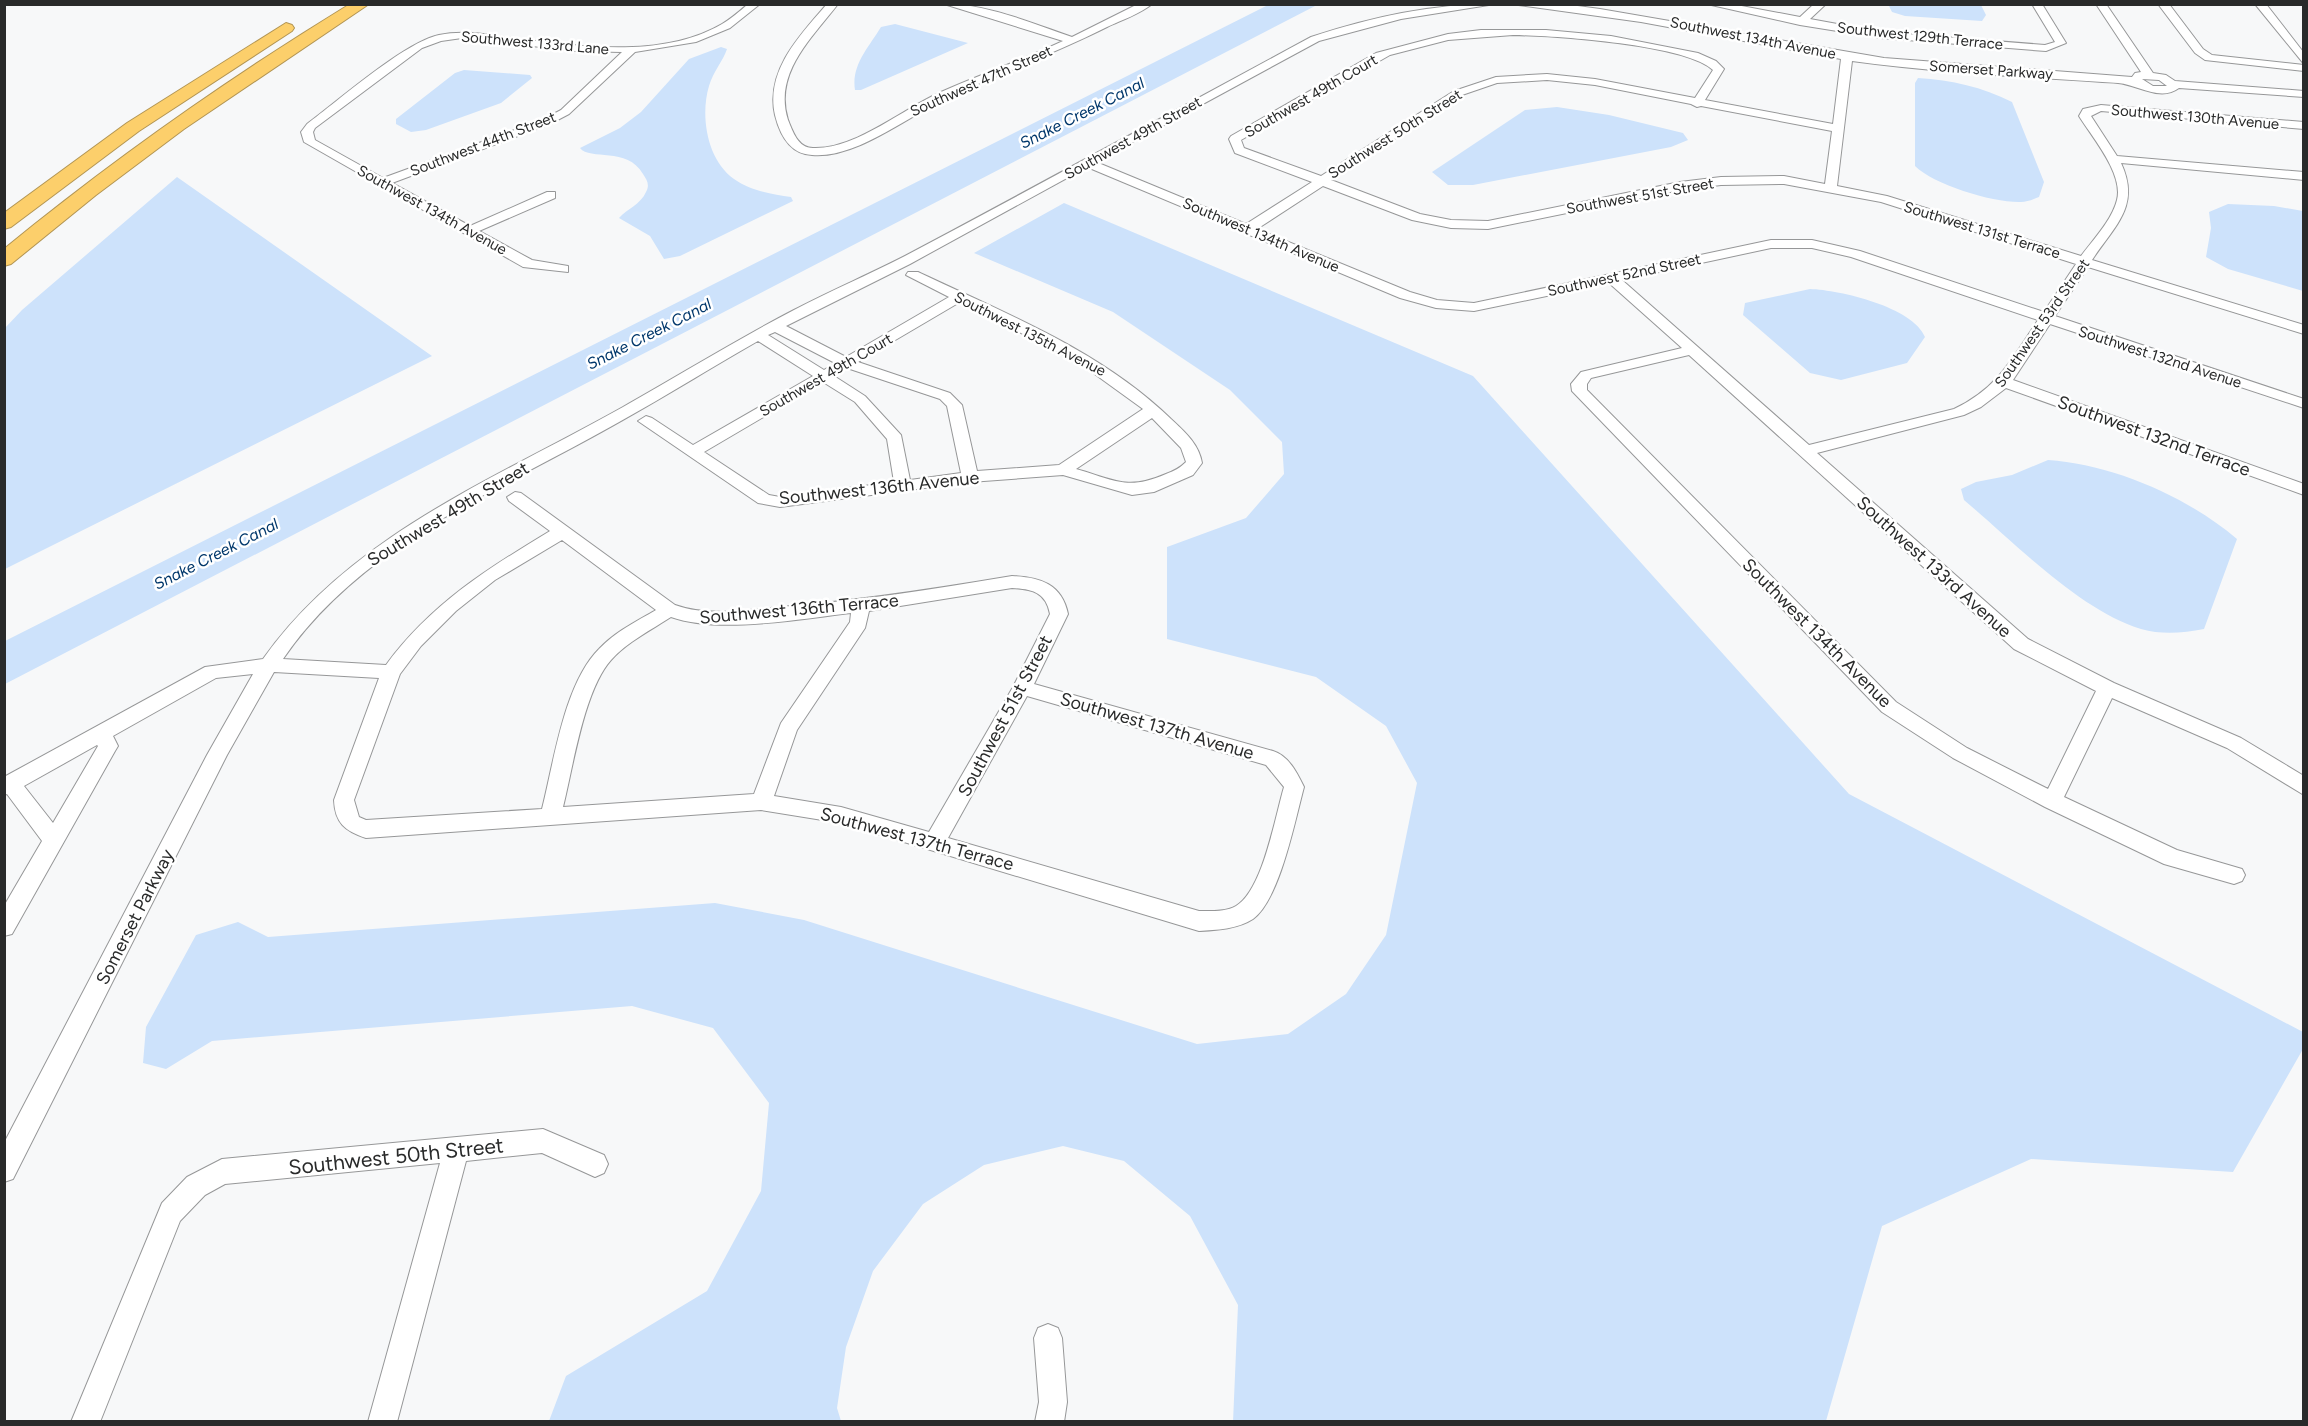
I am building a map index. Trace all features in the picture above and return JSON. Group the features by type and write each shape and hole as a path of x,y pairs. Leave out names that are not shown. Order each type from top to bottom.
{"highway":[{"path":"4,260 112,172 204,106 362,4"},
{"path":"4,223 133,127 306,16"}],"street":[{"name":"Southwest 133rd Lane","path":"307,138 311,126 418,46 440,38 462,35 631,50 668,46 710,35 730,26 755,4"},
{"name":"Southwest 47th Street","path":"833,4 798,46 781,78 779,107 788,137 797,148 813,152 840,148 942,96 1012,68 1147,4"},
{"path":"949,4 1013,20 1071,40"},
{"name":"Southwest 49th Street","path":"269,665 326,596 374,556 468,498 628,410 702,378 780,329 859,291 905,261 1315,39 1364,22 1447,8 1490,4"},
{"name":"Southwest 134th Avenue","path":"1516,4 1608,12 1847,56"},
{"name":"Southwest 129th Terrace","path":"1712,4 1800,22 1881,35 2046,48 2058,46 2061,43 2037,4"},
{"path":"1800,22 1821,4"},
{"path":"2101,4 2149,75"},
{"path":"2163,4 2199,51 2209,58 2304,68"},
{"path":"2260,4 2304,61"},
{"name":"Southwest 49th Court","path":"1320,181 1239,150 1235,145 1235,139 1384,54 1455,36 1535,33 1622,41 1713,61 1719,69 1697,104"},
{"name":"Southwest 44th Street","path":"382,182 546,122 565,112 631,50"},
{"path":"1831,187 1847,56"},
{"name":"Somerset Parkway","path":"1847,56 2135,81"},
{"path":"2175,84 2174,88 2160,90 2148,88 2135,81 2136,77 2149,75 2175,84 2304,94"},
{"name":"Southwest 50th Street","path":"1248,230 1458,93 1496,80 1547,77 1595,82 1697,104 1838,129"},
{"path":"2160,90 2176,115"},
{"name":"Southwest 130th Avenue","path":"2087,111 2101,108 2304,126"},
{"name":"Southwest 53rd Street","path":"1805,451 1959,412 1976,404 2004,382 2125,198 2123,183 2112,159 2085,116 2087,111"},
{"name":"Southwest 134th Avenue","path":"307,138 310,142 528,264 563,269"},
{"path":"2112,159 2304,176"},
{"name":"Southwest 134th Avenue","path":"1087,163 1405,295 1436,304"},
{"name":"Southwest 51st Street","path":"1320,181 1417,217 1451,224 1488,225 1680,186 1721,181 1784,180 1831,187"},
{"name":"Southwest 131st Terrace","path":"1831,187 1883,199 2304,330"},
{"path":"469,231 551,195"},
{"name":"Southwest 52nd Street","path":"1436,304 1474,307 1771,244 1812,244"},
{"name":"Southwest 132nd Avenue","path":"1812,244 1845,251 2304,404"},
{"name":"Southwest 135th Avenue","path":"913,275 1107,372 1154,410 1193,452 1194,463 1187,471 1148,488 1132,490 1063,470"},
{"name":"Southwest 133rd Avenue","path":"1612,278 2021,644 2107,688 2234,743 2304,787"},
{"name":"Southwest 49th Court","path":"693,452 959,297"},
{"path":"780,329 846,363 945,396 954,405 970,477"},
{"path":"764,338 860,399 895,438 903,487"},
{"name":"Southwest 134th Avenue","path":"1692,350 1586,375 1579,384 1582,396 1889,707 1960,753 2052,801 2172,858 2234,875"},
{"name":"Southwest 132nd Terrace","path":"2004,382 2304,490"},
{"path":"1063,470 1154,410"},
{"name":"Southwest 136th Avenue","path":"646,421 764,499 780,502 970,477 1063,470"},
{"name":"Southwest 136th Terrace","path":"515,497 669,610 688,618 860,608 1012,582 1034,582 1047,590"},
{"path":"54,840 8,786 212,672 269,665 391,672 414,641 450,607 489,576 562,532"},
{"name":"Southwest 51st Street","path":"935,842 1022,688 1059,614 1058,600 1047,590"},
{"path":"761,802 788,728 859,623 860,608"},
{"path":"550,816 588,678 603,656 622,640 669,610"},
{"name":"Somerset Parkway","path":"4,1170 246,701 269,665"},
{"name":"Southwest 137th Terrace","path":"391,672 344,800 345,817 353,825 366,829 761,802 841,815 1199,921 1224,920"},
{"name":"Southwest 137th Avenue","path":"1022,688 1254,752 1273,759 1286,772 1294,787 1262,893 1245,912 1224,920"},
{"path":"2052,801 2107,688"},
{"path":"4,927 108,746 102,733"},
{"name":"Southwest 50th Street","path":"85,1422 171,1212 196,1186 222,1173 543,1141 595,1164"},
{"path":"382,1422 456,1150"},
{"path":"1048,1338 1053,1402 1049,1422"}],"water":[{"name":"Snake Creek Canal","path":"1270,4 1317,5 5,684 5,641"},
{"path":"1981,5 1986,15 1982,21 1905,16 1892,12 1889,6"},
{"path":"895,24 968,43 861,90 855,90 854,81 858,64 866,49 881,27"},
{"path":"721,47 727,49 711,81 705,111 708,137 717,161 725,171 741,183 754,189 791,197 793,201 680,256 664,259 650,236 619,218 644,196 648,185 643,174 636,165 628,160 592,154 580,148 620,128 641,112 689,59"},
{"path":"464,70 530,75 532,78 501,103 426,130 411,132 396,124 396,119 455,73"},
{"path":"1918,78 1967,85 2012,102 2044,182 2039,197 2028,201 2009,202 1965,192 1936,180 1915,166 1915,83"},
{"path":"1557,107 1609,115 1683,133 1688,140 1671,147 1473,185 1448,185 1432,172 1525,110"},
{"path":"177,177 432,356 5,569 5,328 22,310"},
{"path":"1064,203 1473,376 1849,794 2303,1032 2303,1049 2233,1172 2031,1159 1882,1226 1826,1421 1233,1422 1238,1305 1190,1216 1124,1161 1063,1146 984,1165 923,1204 873,1271 846,1347 837,1408 841,1421 549,1421 566,1376 707,1291 761,1191 769,1103 713,1028 632,1006 212,1041 166,1069 143,1063 146,1027 196,935 238,922 268,937 715,903 804,920 1197,1044 1288,1034 1346,994 1386,935 1417,783 1386,726 1316,677 1167,639 1167,547 1246,518 1284,474 1282,442 1230,390 1113,312 974,253"},
{"path":"2228,204 2274,206 2303,211 2303,291 2228,269 2206,257 2211,228 2209,212"},
{"path":"1810,289 1856,297 1891,309 1918,326 1925,337 1907,363 1841,380 1810,373 1743,315 1745,303"},
{"path":"2048,460 2098,468 2148,485 2196,509 2237,539 2204,629 2165,633 2141,629 2118,620 2071,591 1964,500 1961,489 1976,482 2012,475"}]}
